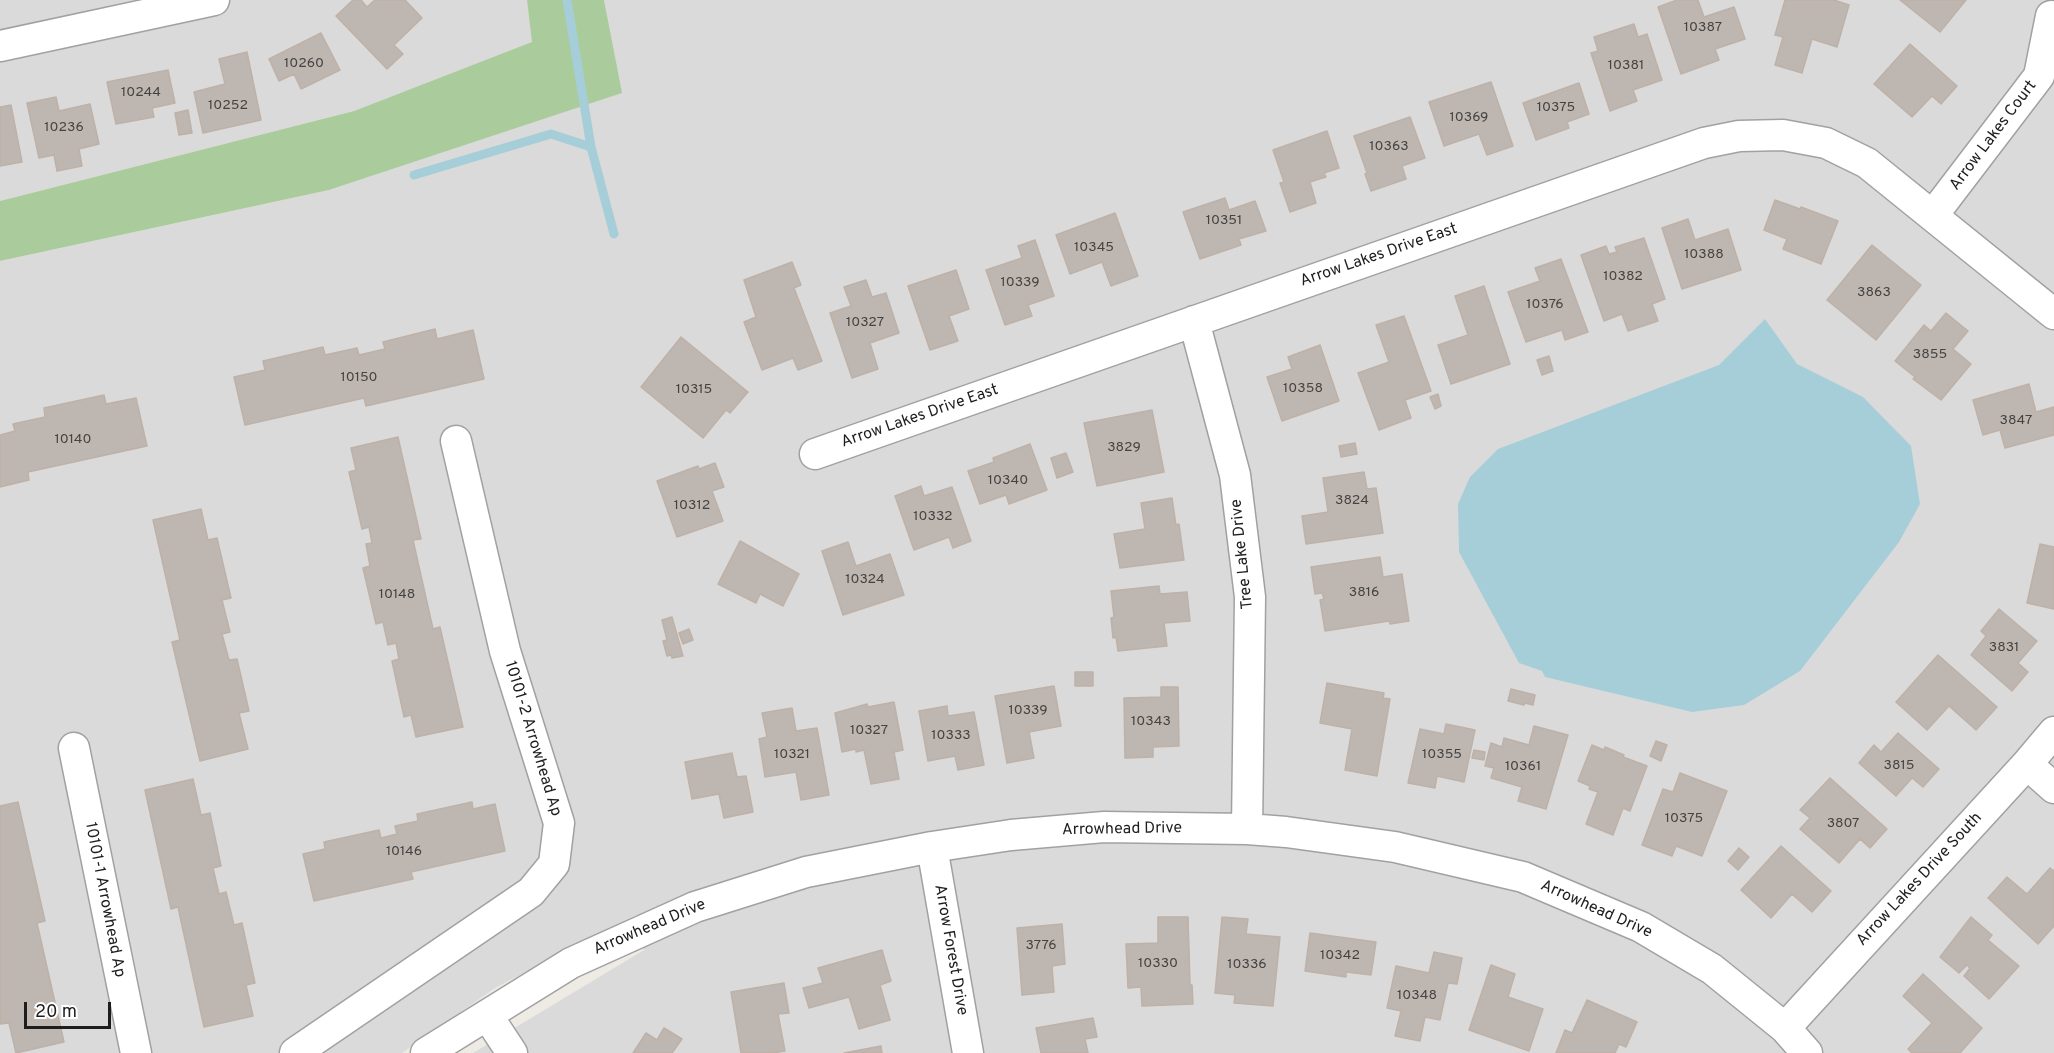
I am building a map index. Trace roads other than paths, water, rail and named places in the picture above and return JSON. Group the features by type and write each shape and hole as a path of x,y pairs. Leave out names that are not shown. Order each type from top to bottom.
{"street":[{"path":"0,46 214,0"},
{"name":"Arrow Lakes Court","path":"1933,215 2039,76 2051,16"},
{"name":"Arrow Lakes Drive East","path":"815,454 1704,143 1739,136 1783,135 1826,143 1867,163 1933,215"},
{"path":"1933,215 2054,314"},
{"name":"Tree Lake Drive","path":"1194,321 1234,475 1250,597 1247,829"},
{"name":"10101-2 Arrowhead Ap","path":"295,1053 531,892 554,864 559,823 505,651 456,441"},
{"name":"Arrow Lakes Drive South","path":"1785,1028 2054,732"},
{"name":"10101-1 Arrowhead Ap","path":"74,748 136,1053"},
{"path":"2027,764 2054,788"},
{"name":"Arrowhead Drive","path":"426,1053 571,963 694,908 806,872 932,847 1011,835 1104,827 1247,829 1286,832 1395,847 1523,878 1641,927 1712,969 1785,1028 1807,1053"},
{"name":"Arrow Forest Drive","path":"932,847 968,1053"},
{"path":"487,1015 512,1053"}],"water":[{"path":"1765,319 1797,364 1863,397 1911,446 1920,504 1899,542 1800,671 1744,705 1692,712 1545,677 1542,671 1519,663 1459,552 1458,504 1470,477 1498,449 1719,365"}],"waterway":[{"path":"567,0 591,147 614,234"},
{"path":"414,175 551,134 591,147"}]}
